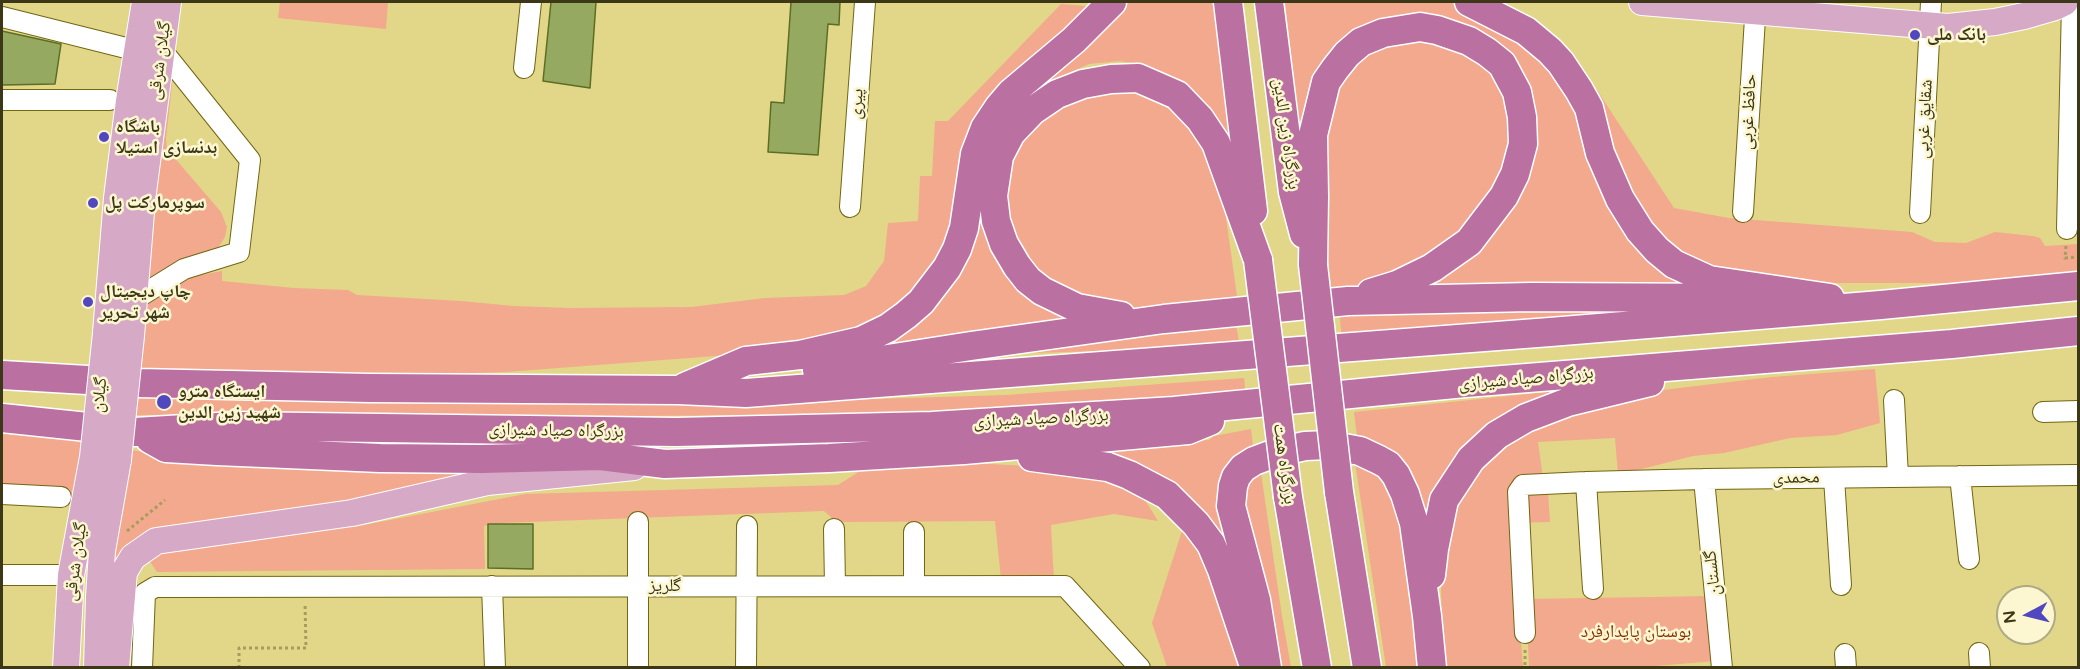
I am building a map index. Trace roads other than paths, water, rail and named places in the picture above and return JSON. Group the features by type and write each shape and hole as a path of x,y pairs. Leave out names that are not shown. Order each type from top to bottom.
{"highway":[{"path":"678,390 746,361 800,355 861,341 888,328 921,302 947,268 957,249 964,228 975,154 985,128 1011,93 1074,40 1112,2"},
{"path":"1228,2 1258,260"},
{"name":"بزرگراه زین الدین","path":"1269,2 1293,192 1313,265"},
{"path":"1469,2 1526,31 1550,51 1579,90 1589,108 1600,153 1620,199 1648,242 1674,264 1709,280 1881,305"},
{"path":"1348,301 1396,285 1447,259 1469,242 1504,195 1515,174 1523,144 1522,117 1517,92 1502,64 1487,51 1469,41 1420,27 1383,33 1361,42 1347,54 1326,82 1313,135 1313,265 1340,492 1367,668"},
{"path":"1164,319 1090,312 1059,300 1028,280 1004,244 996,221 993,196 999,156 1011,133 1032,111 1057,94 1083,84 1138,78 1177,95 1200,119 1216,143 1258,260"},
{"name":"بزرگراه همت","path":"1258,260 1288,497 1317,668"},
{"path":"2,375 138,383 357,388 678,390 746,393 1550,332 2079,286"},
{"path":"678,390 898,359 971,345 1164,319 1348,301 1531,297 1732,298 1881,305"},
{"name":"بزرگراه صیاد شیرازی","path":"2,418 135,432 234,426 676,432 933,426 1248,405 1465,383 1952,344 2079,330"},
{"path":"1427,616 1434,549 1444,500 1471,459 1497,435 1526,418 1568,402 1735,362"},
{"path":"135,432 166,447 207,450 380,458 482,459 600,456 665,464 964,450 1188,430 1248,405"},
{"path":"1267,668 1256,600 1231,506 1231,495 1236,477 1243,468 1254,461 1278,452 1305,446 1328,445 1360,451 1388,465 1396,474 1411,508 1427,616 1432,668"},
{"path":"964,450 1057,459 1107,467 1129,475 1167,495 1196,524 1211,544 1255,668"}],"main road":[{"name":"گیلان شرقی","path":"118,335 134,300 142,200 149,50 145,2"},
{"name":"گیلان شرقی","path":"118,335 117,198 129,101 168,2"},
{"path":"149,50 178,2"},
{"path":"1656,2 1756,6 1995,22 2024,16 2065,2"},
{"path":"1936,18 1990,2"},
{"name":"گیلان","path":"106,458 118,335"},
{"name":"گیلان شرقی","path":"97,668 106,458"},
{"name":"گیلان شرقی","path":"66,668 71,575 106,458"},
{"path":"116,668 124,572 133,556 156,540 352,513 487,482 665,464"}],"street":[{"path":"524,68 531,2"},
{"name":"پیری","path":"850,207 864,2"},
{"path":"2067,229 2075,37 2072,2"},
{"name":"حافظ غربی","path":"1743,212 1756,6"},
{"path":"2,17 149,50 250,160 239,252 184,268 134,300"},
{"name":"شقایق غربی","path":"1920,213 1936,18"},
{"path":"2,100 110,100"},
{"path":"1894,400 1898,477"},
{"path":"2043,412 2079,411"},
{"name":"محمدی","path":"1525,633 1518,492 1523,485 1704,479 2079,475"},
{"path":"1959,476 1969,559"},
{"path":"1834,478 1841,585"},
{"name":"گلستان","path":"1704,479 1722,668"},
{"path":"1586,482 1593,589"},
{"path":"2,494 62,497"},
{"path":"638,522 638,668"},
{"path":"746,668 747,526"},
{"path":"834,529 835,586"},
{"path":"914,532 914,586"},
{"path":"2,575 71,575"},
{"path":"492,586 495,668"},
{"name":"گلریز","path":"142,668 145,593 155,587 1065,586 1140,668"}],"place":[{"name":"بانک ملی","path":"1915,35"},
{"name":"باشگاه بدنسازی استیلا","path":"104,137"},
{"name":"سوپرمارکت پل","path":"93,203"},
{"name":"چاپ دیجیتال شهر تحریر","path":"88,302"},
{"name":"ایستگاه مترو شهید زین الدین","path":"164,402"}],"park label":[{"name":"بوستان پایدارفرد","path":"1636,632"}]}
